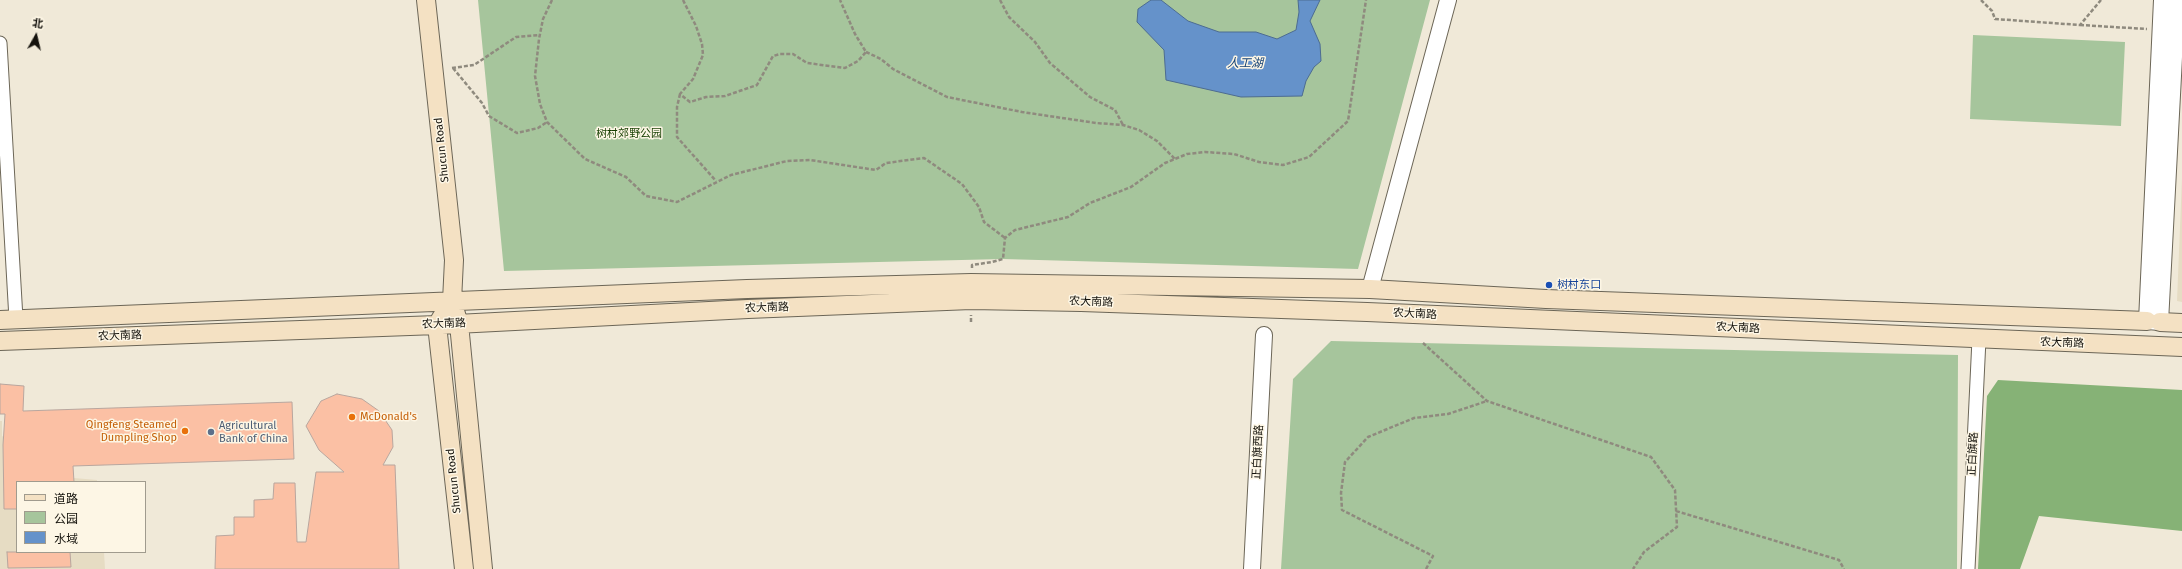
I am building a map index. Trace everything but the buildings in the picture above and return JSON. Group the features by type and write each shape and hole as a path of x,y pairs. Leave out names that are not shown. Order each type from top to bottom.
{"main road":[{"name":"Shucun Road","path":"426,0 454,260 452,301 459,324 483,569"},
{"name":"农大南路","path":"8,319 452,301 971,283 1370,289 1546,299 2182,323"},
{"name":"农大南路","path":"0,341 437,325 971,300 1082,302 1367,312 2182,347"},
{"name":"Shucun Road","path":"452,301 437,325 464,569"}],"street":[{"path":"1370,289 1448,0"},
{"path":"2154,321 2162,0"},
{"path":"2154,321 2177,0"},
{"path":"0,43 8,319"},
{"name":"正白旗西路","path":"1252,569 1264,335"},
{"name":"正白旗路","path":"1968,569 1979,339"}],"path":[{"path":"552,0 543,19 535,76 540,104 547,122 585,159 626,177 646,196 677,202 716,181 752,168 787,161 810,160 876,170 886,163 924,158 962,184 966,192 979,207 984,222 1005,238"},
{"path":"683,0 696,26 702,44 703,55 693,79 680,94 677,107 677,137 716,181"},
{"path":"840,0 855,34 866,52 880,59 893,69 947,97 1022,112 1096,123 1123,125 1139,130 1157,141 1175,159"},
{"path":"1000,0 1008,17 1035,42 1050,63 1090,97 1115,110 1123,125"},
{"path":"972,265 992,262 1003,258 1005,238 1015,230 1068,217 1090,203 1131,187 1165,163 1187,154 1206,152 1234,154 1259,162 1283,165 1309,157 1348,121 1366,0"},
{"path":"1982,0 1992,11 1995,19 2151,29"},
{"path":"2080,25 2101,0"},
{"path":"434,66 453,68 474,65 516,37 540,35"},
{"path":"680,94 690,102 706,97 725,96 745,90 757,85 773,56 780,54 793,54 807,63 845,68 858,61 866,52"},
{"path":"453,68 482,103 489,116 517,133 538,128 547,122"},
{"path":"1423,343 1487,401 1651,457 1675,490 1677,527 1644,552 1633,569"},
{"path":"1426,569 1433,556 1342,510 1341,492 1345,462 1368,436 1414,418 1448,414 1487,401"},
{"path":"1676,511 1839,560 1844,569"}],"shaded area":[{"path":"2182,178 2182,302 2177,301"},
{"path":"0,421 2,421 2,436 4,437 4,472 97,480 16,481 16,553 104,553 105,569 0,569"}],"green space":[{"name":"树村郊野公园","path":"478,0 1430,0 1358,269 1003,259 504,271"},
{"path":"1973,35 2125,42 2121,126 1970,119"},
{"path":"1331,341 1958,355 1957,569 1281,569 1293,379"},
{"path":"1998,380 2182,390 2182,531 2039,516 2020,569 1978,569 1987,396"}],"water":[{"name":"人工湖","path":"1151,0 1161,0 1188,21 1219,32 1256,32 1277,39 1296,30 1299,12 1298,0 1320,0 1310,21 1320,44 1321,61 1314,67 1306,81 1302,96 1241,97 1166,80 1164,50 1137,22 1138,9"}],"place":[{"name":"树村东口","path":"1549,285"},
{"name":"McDonald's","path":"352,417"},
{"name":"Qingfeng Steamed Dumpling Shop","path":"185,431"},
{"name":"Agricultural Bank of China","path":"211,432"}]}
